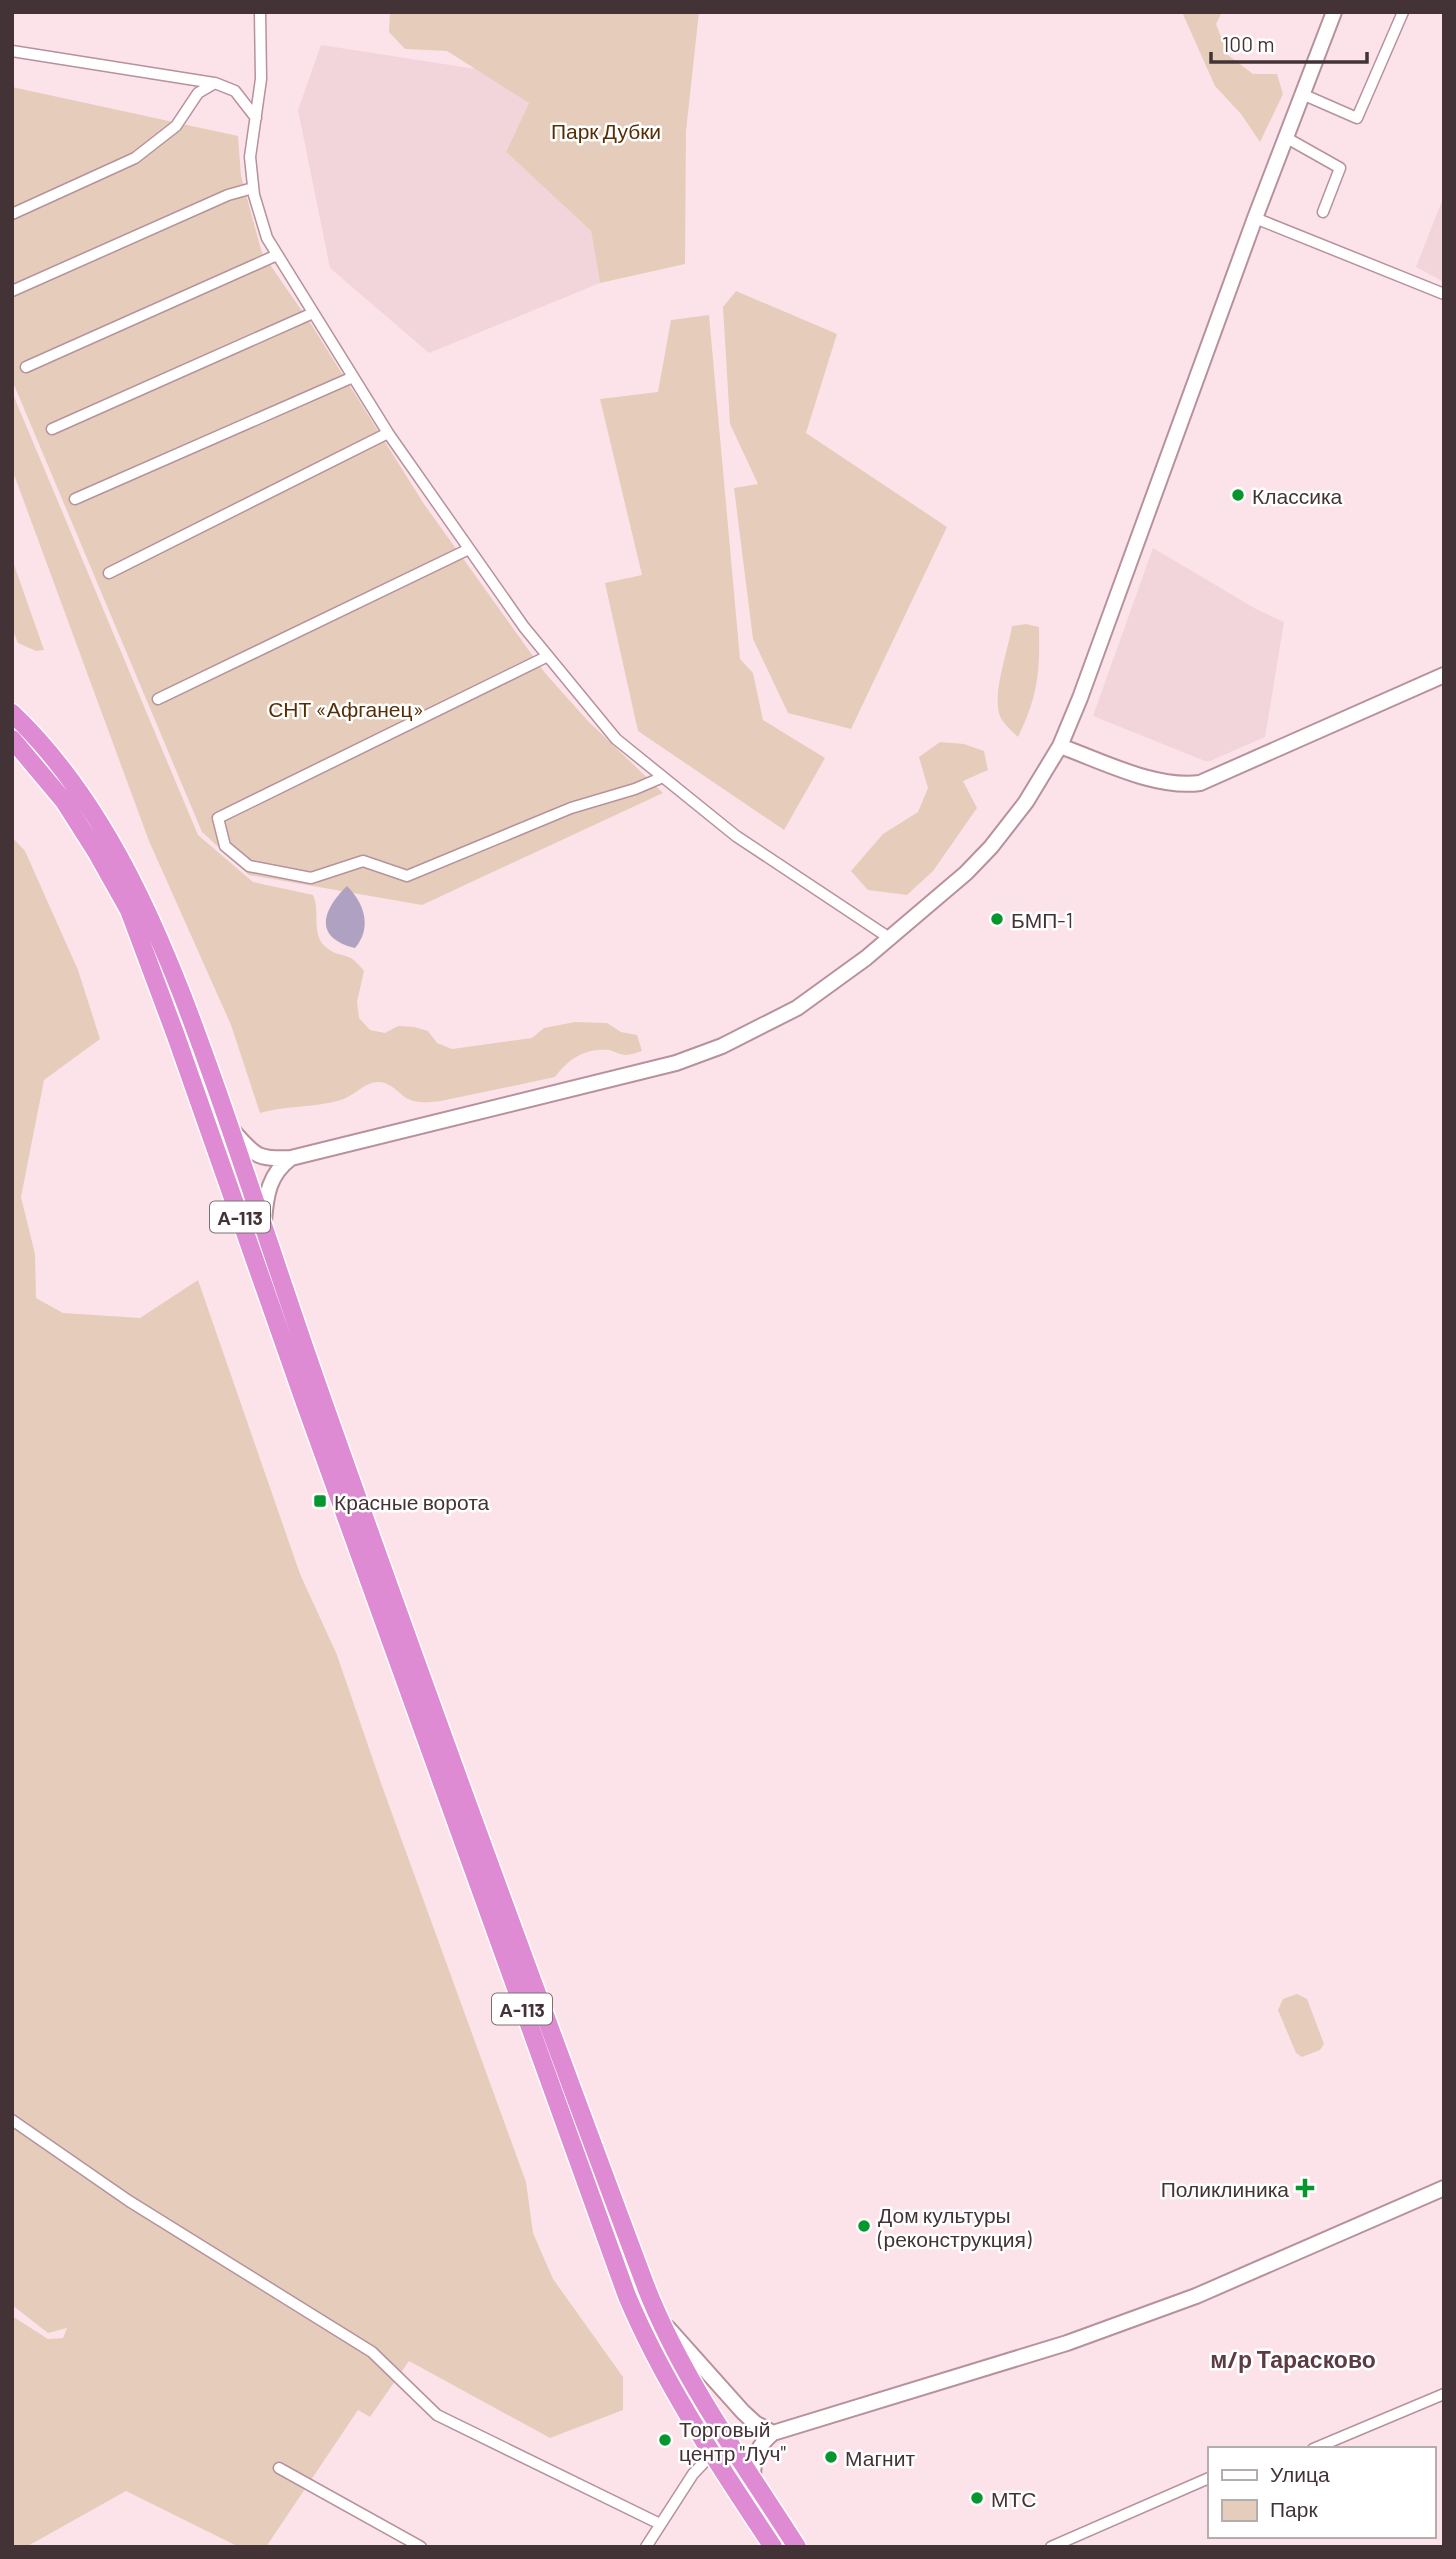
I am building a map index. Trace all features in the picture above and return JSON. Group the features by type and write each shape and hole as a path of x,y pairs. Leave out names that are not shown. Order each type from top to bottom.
{"highway":[{"name":"А-113","path":"12,713 34,734 61,767 134,885 159,936 231,1129 322,1397 458,1779 653,2306 691,2383 797,2547"},
{"name":"А-113","path":"12,739 64,802 129,910 626,2296 664,2376 773,2547"}],"street":[{"path":"260,12 261,79 250,157 253,188 267,238 388,433 524,627 616,739 736,836 891,939"},
{"path":"231,1129 248,1148 263,1158 291,1158 654,1070 697,1056 797,1008 891,939 954,885 991,848 1016,816 1060,746 1138,545 1255,218 1334,12"},
{"path":"1302,94 1357,118 1404,12"},
{"path":"12,51 215,83 234,92 256,118"},
{"path":"12,214 135,158 176,126 198,93 215,83"},
{"path":"1286,137 1340,168 1323,212"},
{"path":"12,291 228,195 253,188"},
{"path":"1255,218 1444,294"},
{"path":"26,367 277,255"},
{"path":"52,429 313,313"},
{"path":"75,499 353,377"},
{"path":"109,573 388,433"},
{"path":"158,699 469,549"},
{"path":"548,656 218,818 225,846 249,866 311,878 363,861 407,876 570,808 635,789 663,777"},
{"path":"1060,746 1161,782 1187,785 1200,783 1444,675"},
{"path":"263,1224 269,1183 291,1158"},
{"path":"12,2120 129,2201 372,2353 437,2415 660,2524"},
{"path":"752,2477 756,2454 763,2441 773,2433 1067,2343 1196,2296 1444,2188"},
{"path":"653,2306 670,2330 743,2412 755,2423 773,2433"},
{"path":"1318,2447 1444,2393"},
{"path":"646,2547 693,2474 712,2454"},
{"path":"279,2468 421,2547"},
{"path":"1051,2547 1208,2478"}],"shaded area":[{"path":"321,45 476,69 529,103 506,152 591,231 600,283 429,353 330,268 298,110"},
{"path":"1444,196 1444,282 1416,267"},
{"path":"1153,548 1256,609 1284,622 1265,737 1210,761 1093,716"},
{"path":"347,886 358,900 364,916 363,932 355,948 342,943 327,930 327,914"}],"green space":[{"name":"Парк Дубки","path":"390,12 699,12 686,131 685,264 600,283 591,231 506,152 529,103 447,51 405,49 389,32"},
{"path":"1182,12 1222,12 1216,24 1228,55 1253,74 1277,74 1283,94 1260,142 1241,114 1215,86"},
{"name":"СНТ «Афганец»","path":"12,87 238,136 241,176 262,253 311,324 424,504 545,673 587,720 663,793 422,905 249,875 202,832 12,380"},
{"path":"736,291 837,334 806,433 947,527 851,729 788,713 753,639 734,488 758,484 730,424 723,307"},
{"path":"709,315 740,659 753,673 763,720 825,758 784,830 638,731 605,583 642,575 600,399 658,392 671,320"},
{"path":"12,392 198,835 253,882 313,895 317,930 322,943 332,952 354,960 364,971 357,1002 359,1018 370,1030 385,1033 398,1026 414,1027 428,1031 437,1043 452,1049 532,1038 544,1028 575,1022 607,1023 621,1032 637,1035 642,1051 626,1055 609,1050 592,1051 572,1060 555,1077 441,1101 412,1101 388,1084 375,1082 341,1100 260,1113 231,1025 149,841 12,469"},
{"path":"12,559 44,650 36,651 18,643 12,628"},
{"path":"1026,624 1039,627 1039,657 1034,696 1018,737 1002,720 998,700 1012,626"},
{"path":"940,742 964,744 984,751 988,770 963,781 977,808 933,871 907,895 868,890 851,871 883,834 918,812 928,788 919,757"},
{"path":"12,837 25,851 78,970 100,1039 44,1080 21,1197 35,1254 36,1298 63,1313 140,1318 198,1280 300,1574 337,1655 526,2182 533,2233 553,2279 623,2377 623,2410 550,2438 409,2361 370,2417 358,2410 266,2547 239,2547 126,2491 26,2547 12,2547 12,2316 48,2339 63,2338 67,2328 48,2333 12,2305"},
{"path":"1297,1994 1307,1999 1324,2044 1320,2050 1302,2057 1296,2053 1278,2010 1283,1999"}],"place":[{"name":"Классика","path":"1238,495"},
{"name":"БМП-1","path":"997,919"},
{"name":"Красные ворота","path":"320,1501"},
{"name":"Поликлиника","path":"1305,2188"},
{"name":"Дом культуры (реконструкция)","path":"864,2226"},
{"name":"Торговый центр \"Луч\"","path":"665,2440"},
{"name":"Магнит","path":"831,2457"},
{"name":"МТС","path":"977,2498"}],"district":[{"name":"м/р Тарасково","path":"1293,2359"}]}
